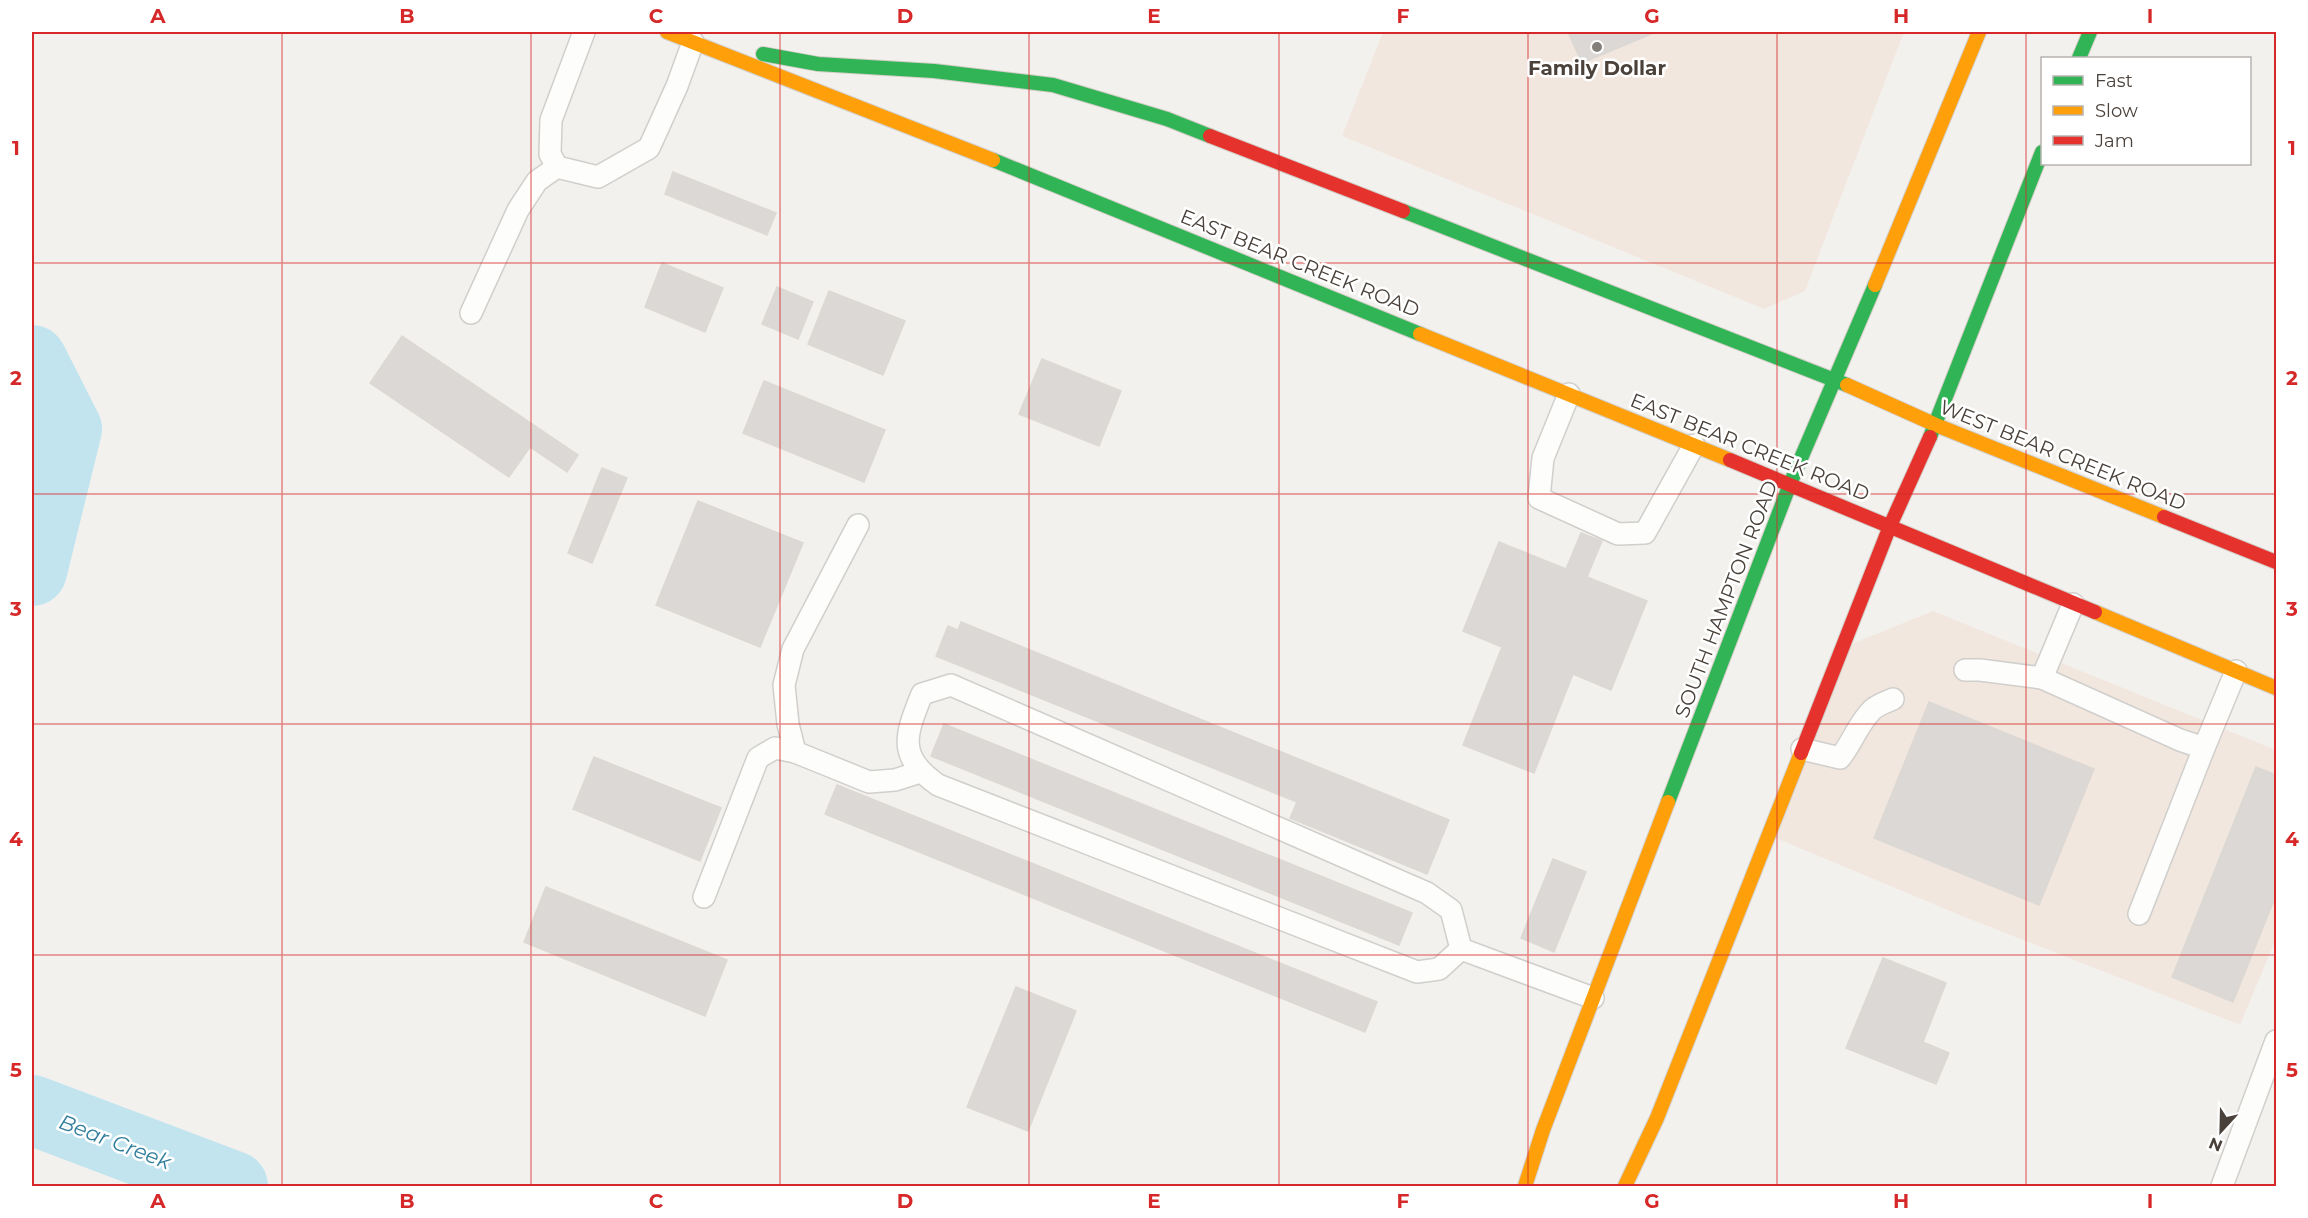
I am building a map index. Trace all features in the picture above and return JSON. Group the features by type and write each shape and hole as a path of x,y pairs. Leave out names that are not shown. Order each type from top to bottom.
{"main road":[{"name":"EAST BEAR CREEK ROAD","path":"667,32 987,158 1890,526"},
{"name":"SOUTH HAMPTON ROAD","path":"1526,1186 1543,1130 1790,484 1836,380 1979,32"},
{"path":"2079,57 2090,32"},
{"name":"EAST BEAR CREEK ROAD","path":"693,42 818,64 934,71 1065,88 1167,119 1836,380"},
{"path":"1625,1186 1657,1118 1890,526 1936,424 2041,157"},
{"name":"WEST BEAR CREEK ROAD","path":"1836,380 1936,424 2277,562"},
{"path":"1890,526 2277,688"}],"lane":[{"path":"584,32 551,120 550,154 557,167 598,177 649,148 677,86 693,42"},
{"path":"471,313 518,210 537,181 557,167"},
{"path":"1569,394 1544,458 1539,498 1618,534 1645,533 1694,445"},
{"path":"795,752 788,724 784,685 793,649 858,525"},
{"path":"2042,678 2073,604"},
{"path":"1965,670 2042,678 2180,740 2204,748"},
{"path":"2139,914 2236,671"},
{"path":"951,685 1428,893 1451,910 1461,949 1439,969 1417,972 938,785 920,772 910,756 908,728 922,694 951,685"},
{"path":"1802,749 1840,758 1850,746 1857,729 1873,709 1893,699"},
{"path":"704,897 758,758 775,748 795,752 869,782 895,780 920,772"},
{"path":"1461,949 1593,998"},
{"path":"2222,1186 2277,1041"}],"shaded area":[{"path":"1383,32 1904,32 1805,291 1764,309 1342,136"},
{"path":"1933,611 2276,750 2276,939 2240,1025 1962,916 1766,834 1839,649"}],"building":[{"name":"Family Dollar","path":"1568,32 1656,32 1582,63"},
{"path":"673,172 776,213 767,235 665,194"},
{"path":"662,263 723,288 705,332 645,307"},
{"path":"777,287 813,302 798,339 762,324"},
{"path":"829,291 905,321 883,375 808,344"},
{"path":"402,336 578,455 567,472 530,447 509,477 370,383"},
{"path":"1042,359 1121,391 1099,446 1019,414"},
{"path":"764,381 885,430 864,482 743,433"},
{"path":"602,468 627,478 592,563 568,553"},
{"path":"698,501 803,543 760,647 656,605"},
{"path":"1581,533 1602,541 1587,577 1647,601 1611,690 1573,674 1534,773 1463,745 1502,647 1463,631 1499,542 1566,569"},
{"path":"961,622 1449,820 1427,874 1290,818 1297,802 936,656 948,626 958,630"},
{"path":"1929,702 2094,769 2039,905 1874,838"},
{"path":"944,724 1412,913 1399,945 931,756"},
{"path":"594,757 721,808 700,861 573,809"},
{"path":"2256,767 2276,775 2276,895 2233,1002 2172,977"},
{"path":"837,785 1377,1002 1365,1032 825,814"},
{"path":"1553,859 1586,872 1554,952 1521,938"},
{"path":"546,887 727,960 705,1016 524,942"},
{"path":"1883,958 1946,983 1923,1042 1949,1053 1936,1084 1846,1048"},
{"path":"1016,987 1076,1011 1028,1131 967,1107"}],"waterway":[{"name":"Bear Creek","path":"32,360 67,429 32,571"},
{"name":"Bear Creek","path":"32,1110 233,1186"}],"traffic: fast":[{"path":"2079,57 2090,32"},
{"path":"763,54 818,64 934,71 1053,85 1167,119 1210,136"},
{"path":"1930,437 2041,155"},
{"path":"993,160 1420,334"},
{"path":"1403,211 1847,385"},
{"path":"1668,802 1790,484 1875,285"}],"traffic: slow":[{"path":"667,32 993,160"},
{"path":"1875,285 1979,32"},
{"path":"1420,334 1730,460"},
{"path":"1847,385 1936,425 2164,517"},
{"path":"2095,612 2276,688"},
{"path":"1625,1186 1657,1118 1801,753"},
{"path":"1525,1186 1543,1130 1668,802"}],"traffic: jam":[{"path":"1210,136 1403,211"},
{"path":"1801,753 1890,526 1930,437"},
{"path":"1730,460 2095,612"},
{"path":"2164,517 2276,562"}],"place":[{"name":"Family Dollar","path":"1597,47"}]}
